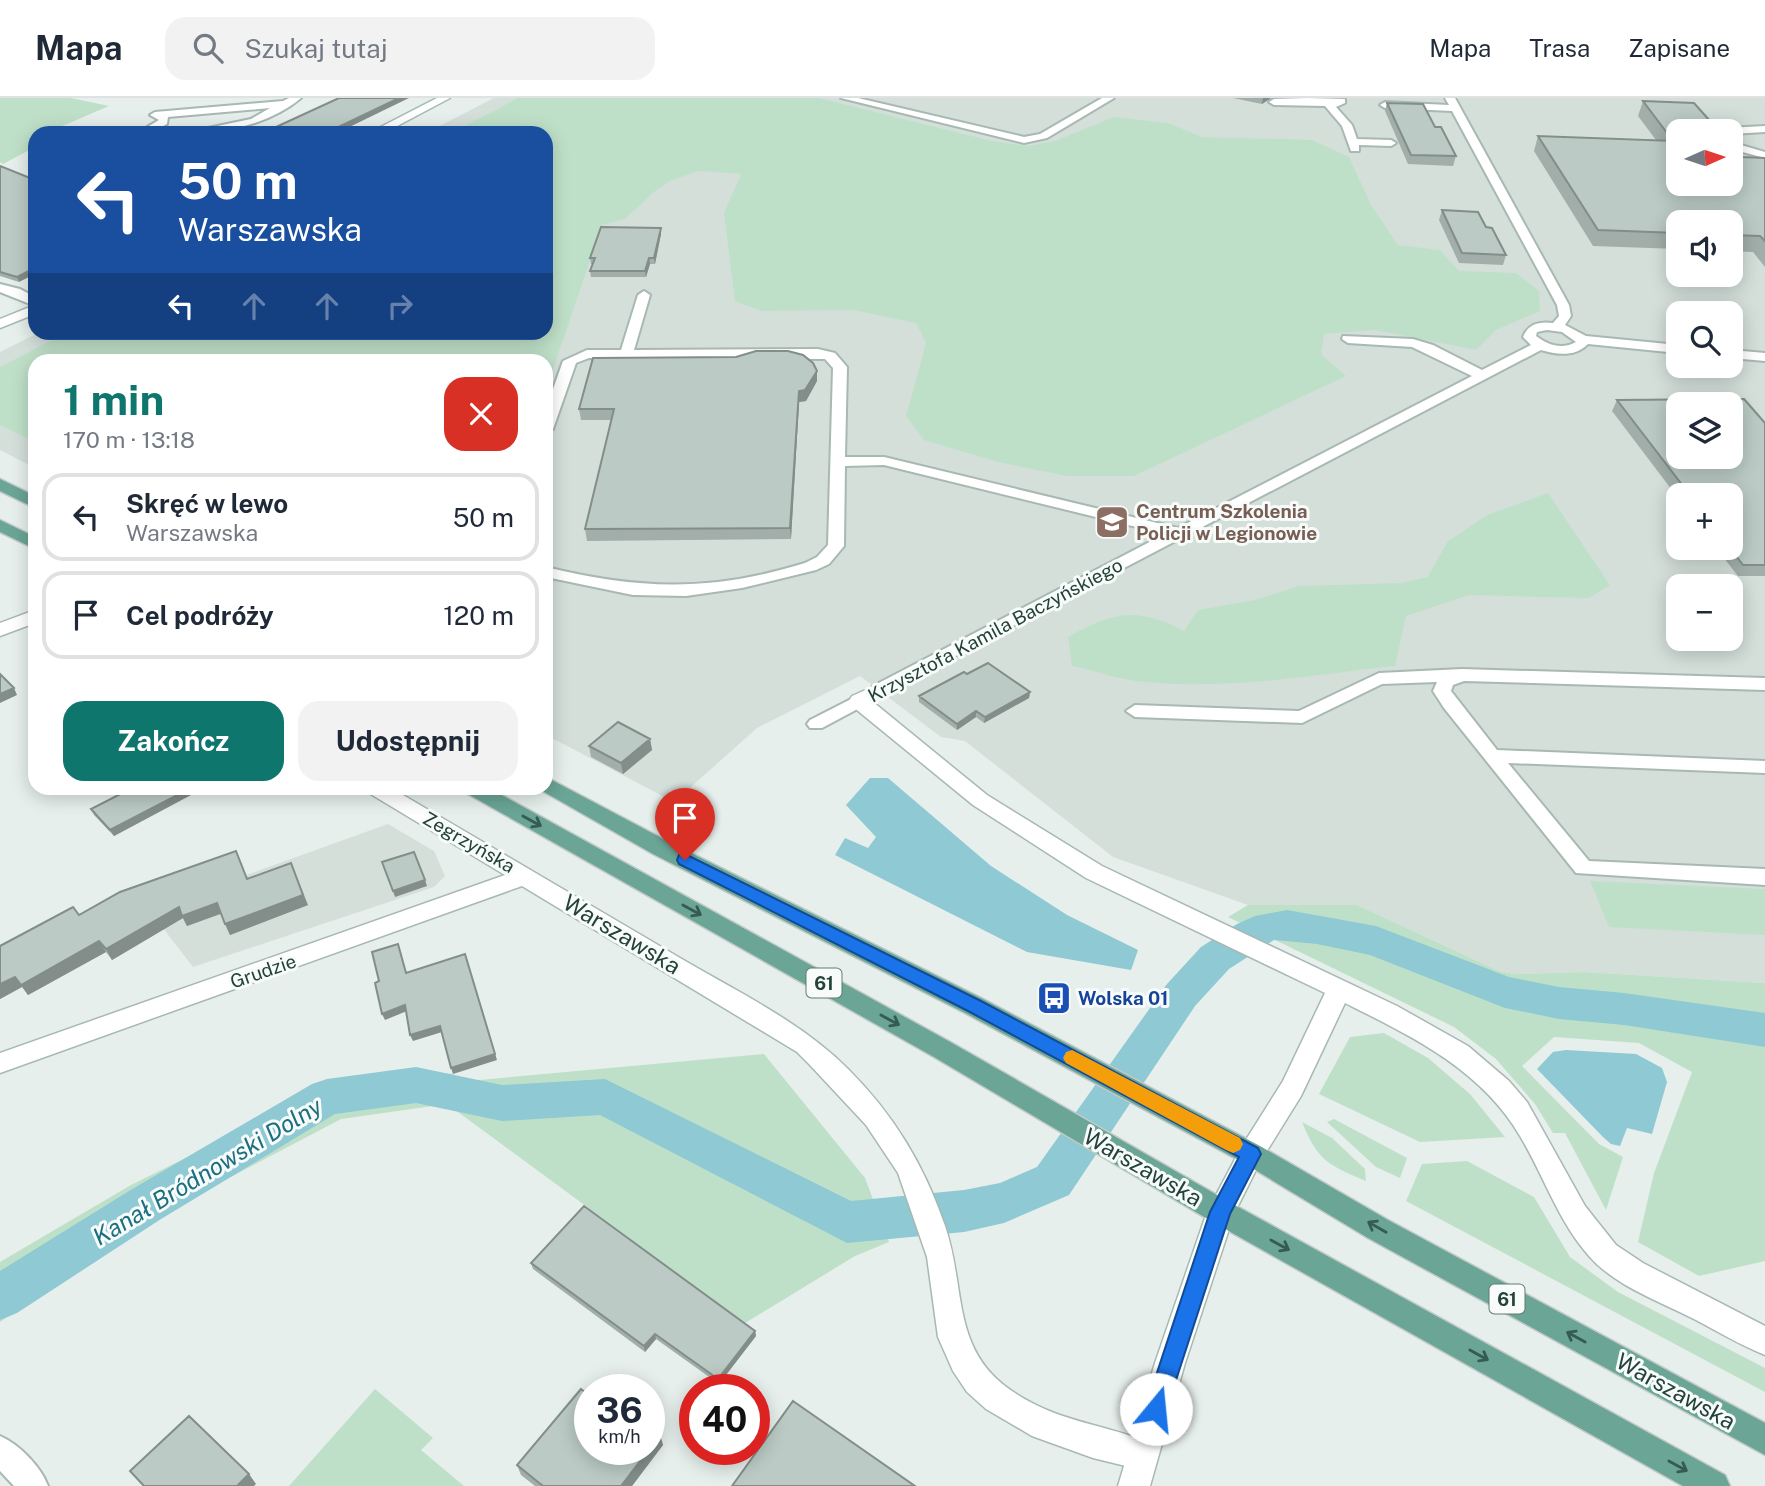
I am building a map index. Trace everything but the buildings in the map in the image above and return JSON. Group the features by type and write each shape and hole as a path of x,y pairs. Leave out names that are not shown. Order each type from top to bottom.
{"main road":[{"path":"0,484 28,499"},
{"path":"0,525 28,540"},
{"name":"Warszawska","path":"553,788 661,848 1165,1107 1378,1229 1765,1440"},
{"name":"Warszawska","path":"486,795 1035,1104 1220,1212 1714,1486"}],"street":[{"path":"389,126 445,98"},
{"path":"0,309 28,302"},
{"path":"0,324 28,304"},
{"path":"0,630 28,619"},
{"name":"Krzysztofa Kamila Baczyńskiego","path":"859,701 879,691"},
{"path":"859,701 980,800 1094,872 1299,969 1445,1043 1497,1087 1518,1110 1574,1215 1600,1248 1627,1269 1765,1340"},
{"name":"Zegrzyńska","path":"388,795 525,875"},
{"name":"Grudzie","path":"0,1063 488,892 525,875"},
{"name":"Warszawska","path":"525,875 806,1045 845,1080 896,1145 910,1172 940,1257 955,1341 963,1363 993,1397 1038,1424 1142,1455"},
{"path":"1134,1486 1220,1212 1251,1154 1292,1088 1339,989"}],"lane":[{"path":"227,126 254,121 296,98"},
{"path":"846,98 1024,140 1043,136 1109,98"},
{"path":"1312,98 1334,103"},
{"path":"1345,98 1330,106 1347,125 1354,145 1391,143"},
{"path":"1274,102 1334,103"},
{"path":"1385,105 1453,103 1563,305 1565,316 1557,327"},
{"path":"155,126 164,119 155,115 283,104"},
{"path":"1743,130 1765,129"},
{"path":"1743,150 1765,155"},
{"path":"0,288 28,298"},
{"path":"627,352 643,295"},
{"path":"1583,340 1580,347 1558,350 1541,345 1529,337 1532,329 1557,327 1574,332 1583,340 1666,348"},
{"path":"1348,340 1413,343 1481,375"},
{"name":"Krzysztofa Kamila Baczyńskiego","path":"879,691 1541,345"},
{"path":"553,409 570,361 587,354 627,352 830,356 840,367 836,546 822,562 704,592 674,593 602,586 553,574"},
{"path":"1743,355 1765,357"},
{"path":"838,462 884,461 1180,533"},
{"path":"1135,711 1301,717 1379,679 1462,675 1765,684"},
{"path":"1462,675 1446,681 1443,691 1450,704 1583,868 1765,877"},
{"path":"816,724 859,701"},
{"path":"1492,756 1765,767"},
{"path":"0,1450 34,1486"}],"shaded area":[{"name":"Centrum Szkolenia Policji w Legionowie","path":"494,98 1765,98 1765,983 1584,972 1515,974 1499,971 1357,905 1248,905 1113,857 965,741 941,737 860,676 757,728 674,802 553,739 553,354 28,354 28,464 0,450 0,352 28,338 553,340 553,126 440,126"},
{"path":"388,824 434,851 445,876 434,887 193,967 149,910"}],"green space":[{"path":"0,98 71,98 109,106 62,126 28,126 28,151 3,164 0,162"},
{"path":"518,98 819,98 992,141 1028,146 1055,141 1114,117 1168,123 1202,137 1312,140 1349,157 1371,205 1398,245 1440,250 1459,271 1516,273 1539,291 1540,311 1496,330 1476,350 1375,330 1324,334 1321,354 1346,376 1134,476 1067,476 998,462 924,440 906,416 926,343 916,323 853,310 762,311 735,301 724,213 741,174 698,171 670,181 625,219 602,225 553,369 553,354 28,354 28,439 0,425 0,367 52,340 553,340 553,126 465,126"},
{"path":"1548,493 1610,585 1589,598 1469,595 1406,616 1395,666 1239,683 1176,684 1136,681 1072,666 1068,637 1112,618 1138,615 1184,631 1198,610 1255,600 1299,586 1401,583 1428,577 1447,542 1487,515"},
{"path":"1590,881 1765,889 1765,935 1609,927"},
{"path":"1248,905 1357,905 1499,971 1515,974 1584,972 1765,983 1765,1261 1699,1276 1638,1242 1654,1173 1692,1072 1639,1043 1554,1037 1522,1066 1599,1144 1623,1157 1606,1210 1565,1133 1553,1133 1535,1104 1496,1059 1454,1027 1228,917"},
{"path":"1384,1033 1428,1058 1470,1094 1505,1137 1420,1142 1319,1094 1350,1037"},
{"path":"764,1054 865,1178 889,1242 855,1256 745,1323 447,1104 341,1119 166,1211 0,1322 0,1262 131,1185 333,1085 381,1072 423,1071 453,1074 457,1082"},
{"path":"1334,1119 1407,1158 1400,1178 1376,1167 1327,1122"},
{"path":"1302,1122 1332,1138 1365,1169 1366,1181 1333,1166 1319,1154"},
{"path":"1467,1161 1534,1197 1570,1257 1618,1292 1765,1368 1765,1392 1406,1201 1422,1164"},
{"path":"375,1389 433,1438 421,1450 464,1486 289,1486"}],"water":[{"path":"870,778 888,778 991,866 1067,915 1138,950 1131,970 1027,952 835,855 845,838 868,848 876,837 846,805"},
{"path":"1566,1050 1636,1054 1662,1068 1667,1082 1652,1134 1627,1128 1620,1146 1611,1144 1603,1137 1537,1069 1553,1052"}],"waterway":[{"name":"Kanał Bródnowski Dolny","path":"0,1297 145,1205 327,1097 416,1085 502,1103 605,1097 847,1222 964,1211 1004,1203 1053,1181 1181,995 1215,958 1251,934 1269,926 1287,925 1317,929 1376,941 1505,992 1559,1003 1624,1009 1765,1030"}],"slow traffic":[{"path":"1072,1058 1233,1144"}],"place":[{"name":"Centrum Szkolenia Policji w Legionowie","path":"1112,522"},
{"name":"Wolska 01","path":"1054,998"}],"route":[{"path":"685,860 974,1006 1251,1154 1220,1212 1156,1409"}]}
